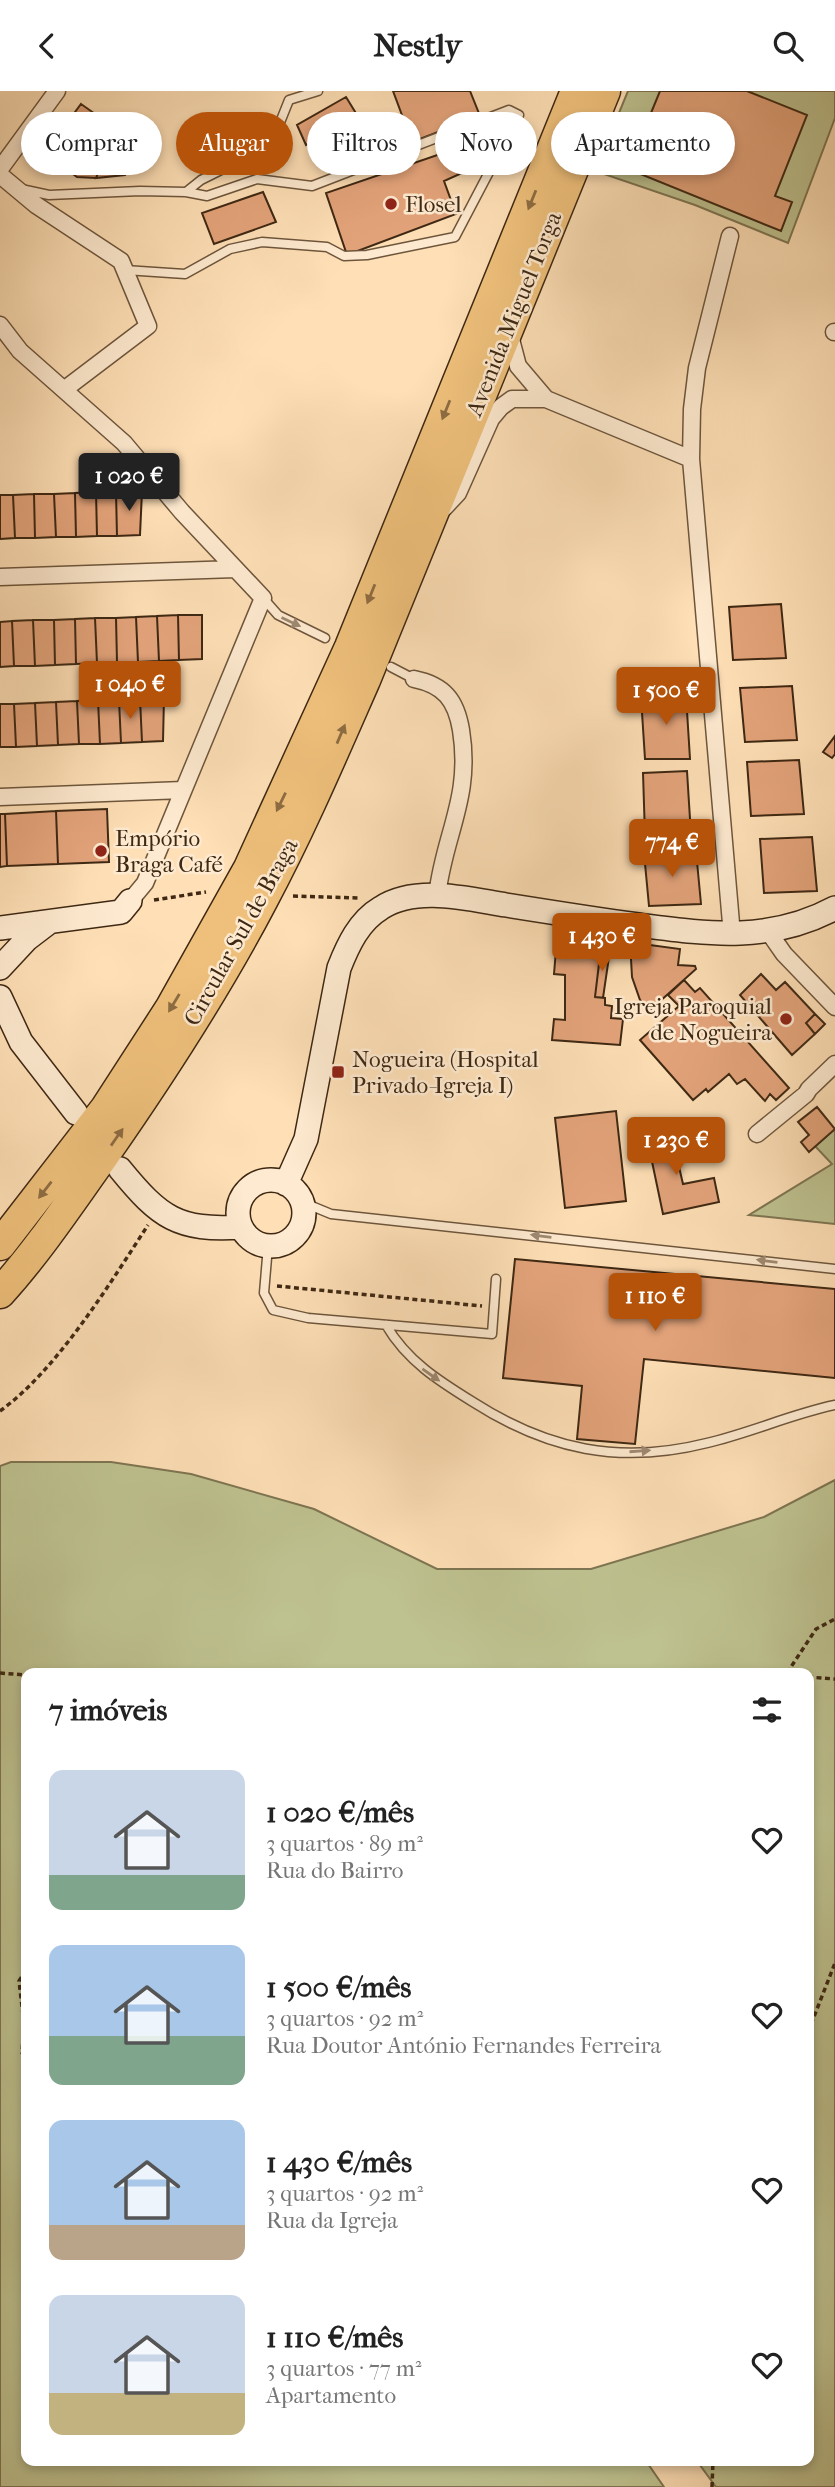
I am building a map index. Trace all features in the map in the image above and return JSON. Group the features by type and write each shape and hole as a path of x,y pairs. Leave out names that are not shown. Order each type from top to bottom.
{"highway":[{"name":"Avenida Miguel Torga","path":"416,530 576,91"},
{"name":"Avenida Miguel Torga","path":"416,530 508,328 605,91"},
{"name":"Circular Sul de Braga","path":"0,1245 106,1108 170,1009 249,868 306,747 416,530"},
{"name":"Circular Sul de Braga","path":"0,1293 54,1226 137,1108 236,949 332,757 416,530"}],"street":[{"path":"57,91 2,168 15,187 36,205 121,261 148,326 65,389"},
{"path":"730,236 698,368 692,409 691,459 732,935"},
{"path":"0,325 20,351 124,443 174,503 262,599 145,883 131,901 121,912 0,928"},
{"path":"508,328 518,366 546,399"},
{"path":"416,530 458,493 491,419 512,399 546,399 691,459"},
{"path":"0,577 235,569"},
{"path":"414,680 432,683 445,691 459,719 466,758 461,799 436,895"},
{"path":"0,797 183,790"},
{"path":"286,1184 306,1139 339,968 348,945 365,922 381,907 405,898 436,895 595,919 732,935 768,931 810,921 835,908"},
{"path":"0,968 26,939 51,921"},
{"path":"768,931 785,954 835,1007"},
{"path":"0,997 21,1042 76,1113"},
{"path":"0,1028 21,1042"},
{"path":"757,1134 806,1094 835,1063"},
{"path":"120,1169 139,1192 173,1220 206,1229 241,1227"},
{"path":"267,1181 286,1184 302,1202 304,1213 297,1233 279,1245 257,1243 241,1227 239,1207 248,1190 267,1181"}],"lane":[{"path":"186,192 201,180 271,145 289,100 318,91"},
{"path":"15,187 49,195 140,191 186,192 207,196 257,179 312,186 509,110 519,115 455,237 367,254 344,255 327,247 262,242 230,249 185,274 125,270"},
{"path":"262,599 278,615 325,638"},
{"path":"391,667 414,680"},
{"path":"302,1202 331,1214 835,1269"},
{"path":"268,1246 264,1293 273,1310 308,1318 492,1334 496,1279"},
{"path":"386,1325 394,1339 425,1372 483,1408 562,1445 599,1453 641,1452 705,1444 835,1405"}],"path":[{"path":"131,901 206,892"},
{"path":"293,896 364,898 381,907"},
{"path":"0,1411 25,1393 101,1297 159,1208"},
{"path":"264,1285 494,1307"},
{"path":"790,1668 816,1629 835,1619"},
{"path":"0,1673 21,1675"},
{"path":"814,1677 835,1679"},
{"path":"814,2017 835,1963"},
{"path":"21,1978 21,1998"},
{"path":"712,2487 713,2466"}],"green space":[{"path":"628,91 835,91 835,118 788,243 695,205 607,175 735,175 735,112 619,112"},
{"path":"835,1129 835,1224 749,1215 832,1164 815,1146"},
{"path":"11,1462 111,1462 191,1474 314,1509 437,1569 591,1569 764,1517 835,1480 835,2487 716,2487 701,2466 814,2466 814,1668 21,1668 21,2466 649,2466 664,2487 0,2487 0,1466"}],"building":[{"name":"Flosel","path":"393,91 470,91 478,112 435,112 435,133 421,139 421,112 401,112"},
{"path":"660,91 747,91 807,115 775,196 792,202 781,231 643,175 735,175 735,112 651,112"},
{"path":"346,97 355,112 320,112"},
{"path":"81,104 92,112 75,112"},
{"path":"307,119 306,145 297,125"},
{"name":"Flosel","path":"435,156 435,175 458,175 444,181 456,214 347,255 326,193 379,175 421,175 421,161"},
{"path":"74,175 97,175 96,178"},
{"path":"97,175 125,175 96,178"},
{"path":"263,192 276,222 214,244 202,213"},
{"path":"142,491 140,535 117,536 116,492"},
{"path":"96,492 97,536 76,537 75,493"},
{"path":"96,492 116,492 117,536 97,536"},
{"path":"75,493 76,537 56,537 54,494"},
{"path":"34,494 35,538 15,538 13,495"},
{"path":"34,494 54,494 56,537 35,538"},
{"path":"0,495 13,495 15,538 0,539"},
{"path":"781,604 786,658 733,660 729,607"},
{"path":"178,615 202,615 202,659 179,660"},
{"path":"178,615 179,660 159,661 157,616"},
{"path":"157,616 159,661 138,662 136,617"},
{"path":"136,617 138,662 117,662 116,618"},
{"path":"95,618 97,663 76,664 75,619"},
{"path":"95,618 116,618 117,662 97,663"},
{"path":"75,619 76,664 55,665 54,620"},
{"path":"33,620 35,666 14,666 12,621"},
{"path":"33,620 54,620 55,665 35,666"},
{"path":"12,621 14,666 0,667 0,622"},
{"path":"792,686 797,740 745,742 740,688"},
{"path":"686,695 690,759 645,759 641,697"},
{"path":"164,698 163,741 142,742 140,699"},
{"path":"140,699 142,742 121,743 119,700"},
{"path":"98,700 100,744 79,744 77,701"},
{"path":"98,700 119,700 121,743 100,744"},
{"path":"77,701 79,744 58,745 56,702"},
{"path":"56,702 58,745 37,746 35,703"},
{"path":"35,703 37,746 16,747 14,704"},
{"path":"0,704 14,704 16,747 0,747"},
{"path":"835,736 835,754 832,758 823,752"},
{"path":"799,760 804,814 751,816 747,762"},
{"path":"687,771 691,835 645,836 643,773"},
{"path":"107,809 109,862 58,864 56,811"},
{"path":"56,811 58,864 7,866 5,814"},
{"path":"0,814 5,814 7,866 0,867"},
{"path":"812,837 817,891 764,893 760,839"},
{"path":"696,851 701,904 649,906 644,853"},
{"path":"593,936 602,938 595,997 605,998 605,1005 612,1006 611,1018 623,1019 620,1045 552,1040 554,1019 565,1020 565,975 554,974 556,950 590,956"},
{"path":"635,943 680,949 678,965 695,966 696,969 649,1011 640,1000 632,977 631,959"},
{"path":"601,948 610,950 603,998 595,997"},
{"name":"Igreja Paroquial de Nogueira","path":"761,974 776,990 785,982 815,1014 806,1023 815,1034 792,1055 740,995"},
{"path":"684,980 695,992 700,988 789,1088 776,1100 770,1094 765,1101 745,1079 737,1084 729,1074 708,1092 706,1089 693,1100 640,1040 679,1006 668,995"},
{"path":"815,1014 825,1024 815,1034 806,1023"},
{"path":"817,1107 835,1129 809,1152 801,1142 809,1135 798,1122"},
{"path":"616,1111 626,1201 565,1208 555,1118"},
{"path":"670,1128 683,1184 714,1178 719,1202 663,1214 646,1133"},
{"path":"515,1259 835,1289 835,1378 644,1359 635,1444 577,1439 582,1386 503,1378"}],"place":[{"name":"Flosel","path":"391,204"},
{"name":"Empório Braga Café","path":"101,851"},
{"name":"Igreja Paroquial de Nogueira","path":"786,1019"},
{"name":"Nogueira (Hospital Privado-Igreja I)","path":"338,1072"}]}
